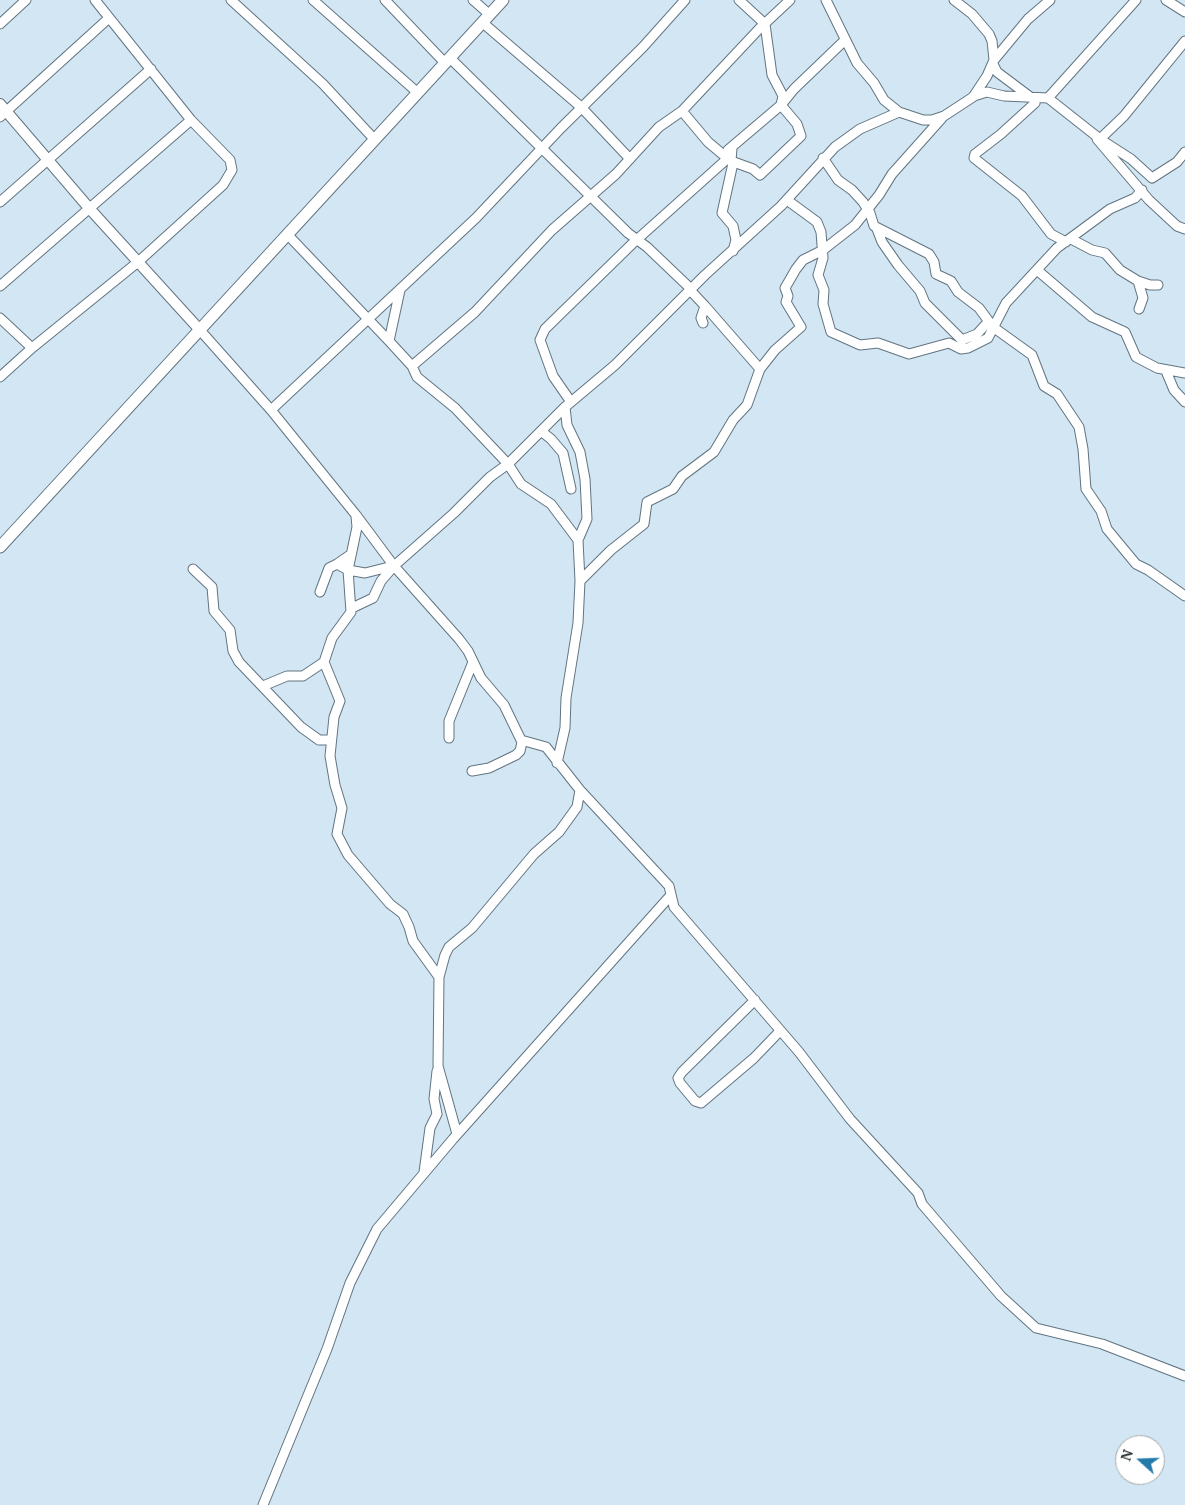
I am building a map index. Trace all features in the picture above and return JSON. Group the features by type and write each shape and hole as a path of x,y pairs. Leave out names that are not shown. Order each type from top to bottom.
{"main road":[{"path":"0,547 503,0"}],"street":[{"path":"0,24 26,0"},
{"path":"0,377 32,348 138,262 223,184 232,170 230,160 191,120 95,0"},
{"path":"231,0 323,84 375,140"},
{"path":"313,0 418,94"},
{"path":"473,0 486,19 581,107 630,159"},
{"path":"271,410 476,218 581,107 643,47 685,0"},
{"path":"739,0 765,24 772,75 783,96 781,105"},
{"path":"412,366 475,312 552,230 630,159 660,127 682,111 790,0"},
{"path":"826,0 834,12 844,41 857,63 874,83 884,100 899,112 923,120 944,116"},
{"path":"954,0 972,14 989,34 997,72 1033,99 1034,104 973,157 1022,196 1051,234 1064,241 1105,253 1120,270 1138,281 1158,285"},
{"path":"973,97 994,62 1028,19 1050,0"},
{"path":"1048,98 1075,65 1136,0"},
{"path":"1166,0 1185,12"},
{"path":"388,1 448,61 691,290 760,368"},
{"path":"109,18 2,111 271,410 356,515 394,566 468,651 488,688 504,705 522,742 520,751 516,755 489,768 472,771"},
{"path":"557,763 564,728 566,698 578,623 580,581 578,540 587,520 585,479 580,452 567,425 568,405 553,376 539,339 562,312 726,158 732,148 749,130 781,105 794,89 844,41"},
{"path":"1098,137 1124,116 1185,41"},
{"path":"0,202 151,69"},
{"path":"580,581 611,550 644,524 647,502 673,489 682,476 714,452 733,420 747,405 760,368 775,350 801,327 787,304 785,288 803,260 823,250 855,224 892,174 944,116 973,97 988,92 1033,99 1048,98 1098,137 1131,159 1152,178 1177,162 1185,152"},
{"path":"726,158 762,174 801,136 796,124 781,105"},
{"path":"682,111 691,124 733,166 722,213 734,226 736,240 733,251"},
{"path":"263,686 287,676 303,676 324,662 332,638 346,621 352,608 373,598 381,581 394,566 454,513 490,477 508,464 568,405 615,365 691,290 787,200 823,158 860,129 899,112"},
{"path":"0,286 191,120"},
{"path":"1098,137 1101,146 1142,190 1177,226 1185,229"},
{"path":"823,158 838,180 852,190 868,208 882,242 898,265 920,290 925,303 962,340 978,334 991,325 1006,303 1064,241 1110,209 1135,198 1142,190"},
{"path":"787,200 817,222 821,232 823,250 818,275 824,290 824,310 830,329 839,336 860,345 878,343 909,354 949,344 961,349 968,348 988,338 991,325"},
{"path":"877,229 929,254 934,262 936,274 952,281 958,292 979,308 991,325 1032,355 1044,386 1056,394 1078,427 1083,450 1086,489 1101,511 1107,529 1136,564 1148,570 1185,596"},
{"path":"287,234 412,366 417,377 455,408 508,464 521,484 551,504 578,540"},
{"path":"1037,270 1092,317 1125,332 1136,357 1166,371 1185,373"},
{"path":"1138,281 1143,298 1139,309"},
{"path":"389,341 400,289"},
{"path":"703,323 701,318 705,306"},
{"path":"0,318 32,348"},
{"path":"1166,371 1174,390 1185,402"},
{"path":"541,431 563,453 571,489"},
{"path":"352,608 348,595 348,570 357,527 356,515"},
{"path":"320,592 329,568 350,555"},
{"path":"337,564 348,570 365,573 394,566"},
{"path":"193,569 213,590 214,610 230,630 233,651 239,662 301,727 319,740 330,740"},
{"path":"324,662 340,701 334,717 330,740 330,762 342,808 337,830 340,840 348,855 390,904 402,914 413,941 440,977"},
{"path":"449,738 449,721 473,662"},
{"path":"522,742 543,745 580,790 669,886 674,907 755,1000 850,1118 918,1193 922,1204 1001,1296 1036,1328 1102,1344 1185,1376"},
{"path":"424,1172 430,1128 437,1114 434,1099 438,1066 442,964 449,947 472,928 534,854 559,832 577,807 580,790"},
{"path":"263,1505 327,1349 360,1260 377,1229 457,1134 671,895"},
{"path":"755,1000 678,1078 695,1101 701,1103 754,1058 780,1030"},
{"path":"438,1066 457,1134"}]}
